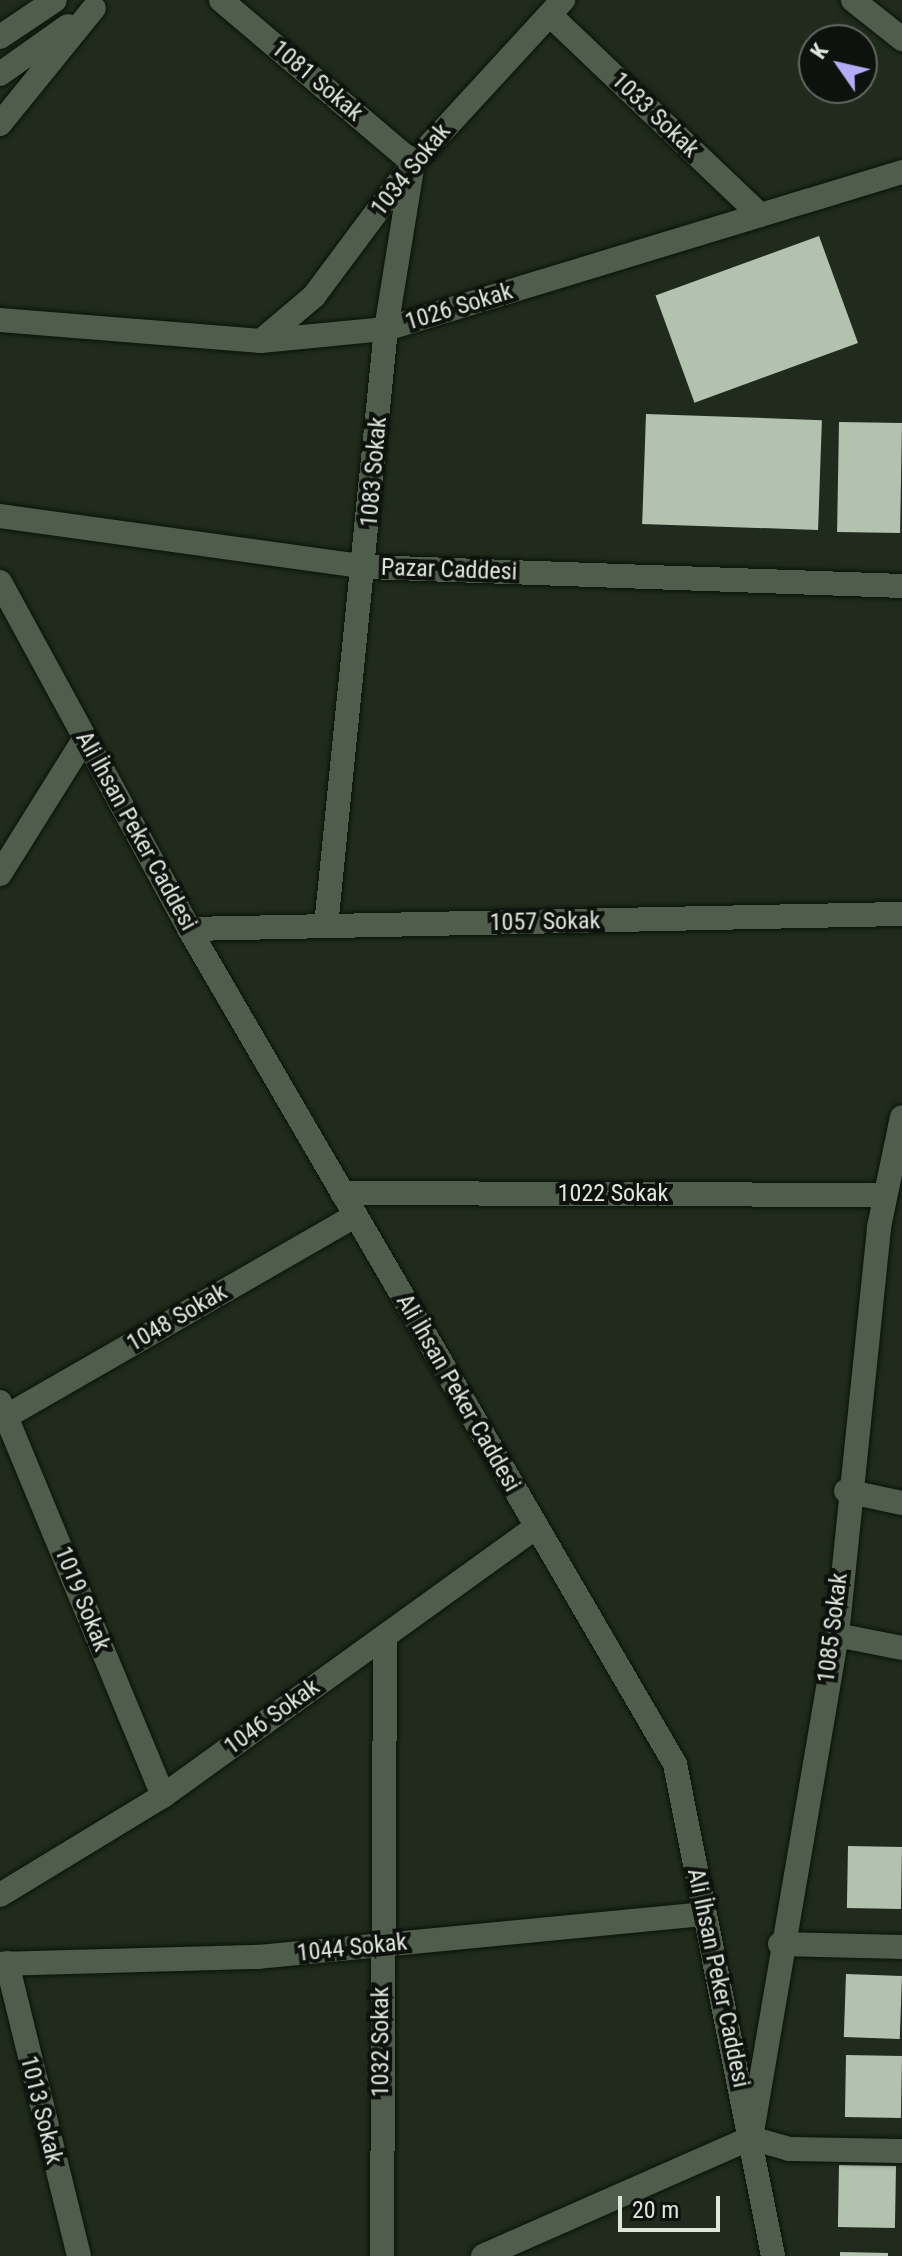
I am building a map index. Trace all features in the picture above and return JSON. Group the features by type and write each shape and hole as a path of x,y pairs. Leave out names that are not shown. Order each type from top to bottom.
{"street":[{"path":"0,37 55,0"},
{"name":"1081 Sokak","path":"221,0 413,163"},
{"path":"853,0 902,39"},
{"path":"0,74 98,4"},
{"path":"0,124 98,4"},
{"name":"1034 Sokak","path":"261,341 314,296 413,163 557,7"},
{"name":"1033 Sokak","path":"557,7 760,215"},
{"name":"1083 Sokak","path":"326,926 367,567 386,329 413,163"},
{"name":"1026 Sokak","path":"0,320 261,341 386,329 902,172"},
{"name":"Pazar Caddesi","path":"0,516 367,567 902,586"},
{"name":"Ali İhsan Peker Caddesi","path":"0,582 189,929 675,1764 773,2256"},
{"path":"0,874 85,738"},
{"name":"1057 Sokak","path":"189,929 902,914"},
{"name":"1085 Sokak","path":"751,2138 780,1944 837,1635 846,1491 890,1230 885,1195 902,1117"},
{"name":"1022 Sokak","path":"342,1193 885,1195"},
{"name":"1048 Sokak","path":"2,1413 355,1216"},
{"name":"1019 Sokak","path":"2,1413 163,1796"},
{"path":"846,1491 902,1503"},
{"name":"1046 Sokak","path":"0,1895 163,1796 536,1527"},
{"path":"837,1635 902,1648"},
{"name":"1032 Sokak","path":"382,2256 380,1945 385,1637"},
{"name":"1044 Sokak","path":"3,1964 258,1957 704,1914"},
{"path":"780,1944 902,1947"},
{"name":"1013 Sokak","path":"3,1964 79,2256"},
{"path":"483,2256 751,2138 789,2149 902,2151"}],"building":[{"path":"819,236 858,343 694,403 655,296"},
{"path":"646,414 822,420 818,530 642,524"},
{"path":"839,422 902,423 900,533 837,532"},
{"path":"848,1846 902,1847 901,1909 847,1908"},
{"path":"846,1974 902,1976 900,2039 844,2037"},
{"path":"846,2055 902,2056 901,2118 845,2117"},
{"path":"839,2165 896,2166 895,2228 838,2227"},
{"path":"840,2252 888,2253 888,2256 840,2256"}]}
